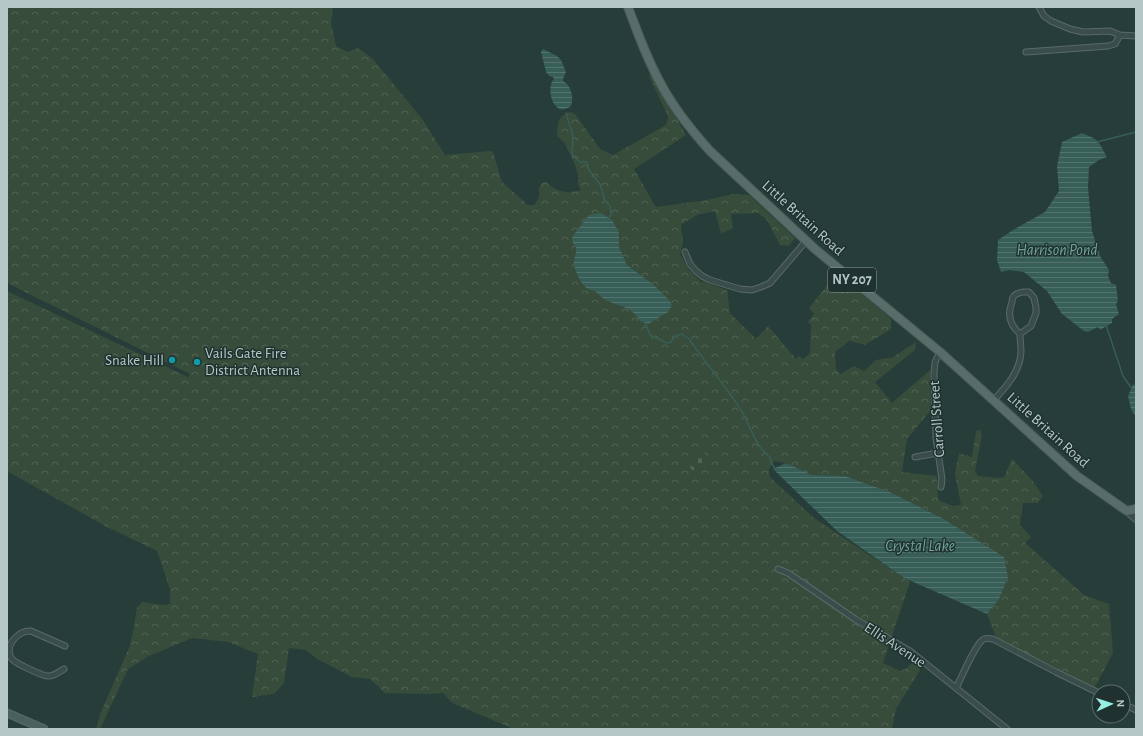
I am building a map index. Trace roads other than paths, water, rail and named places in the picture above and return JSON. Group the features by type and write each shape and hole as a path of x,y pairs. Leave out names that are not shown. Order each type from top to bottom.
{"main road":[{"name":"Little Britain Road","path":"628,7 658,80 676,109 710,151 806,241 940,352 1077,476 1128,511"},
{"path":"1128,511 1136,509"},
{"path":"7,713 34,727 44,729"}],"street":[{"path":"1039,7 1044,16 1051,22 1070,29 1083,32 1110,31 1120,35 1136,36"},
{"path":"1026,52 1108,46 1115,44 1120,35"},
{"path":"685,252 690,264 702,276 740,289 752,290 770,283 806,241"},
{"path":"994,400 1007,386 1014,375 1021,354 1020,334 1014,328 1009,311 1016,294 1029,292 1034,298 1036,313 1030,326 1020,334"},
{"name":"Carroll Street","path":"940,352 935,362 934,373 936,438 942,479 941,487"},
{"path":"915,456 938,454"},
{"name":"Little Britain Road","path":"1128,511 1136,519"},
{"name":"Ellis Avenue","path":"778,569 788,573 855,619 910,651 1007,729"},
{"path":"64,669 51,676 47,676 13,660 9,654 9,650 17,635 26,631 31,631 65,646"},
{"path":"956,688 980,642 988,638 993,639 1091,689"}],"water":[{"path":"543,49 557,56 561,60 566,72 563,81 570,88 572,99 571,106 565,109 559,109 552,101 550,89 551,83 554,79 546,72 541,52"},
{"name":"Harrison Pond","path":"1082,133 1095,139 1102,147 1107,157 1099,160 1089,167 1088,187 1092,231 1100,256 1109,270 1108,276 1111,283 1116,285 1118,301 1116,304 1119,314 1112,319 1112,323 1100,330 1098,327 1088,332 1084,331 1062,314 1047,291 1024,272 1009,270 1001,272 997,260 998,240 1045,212 1059,191 1057,166 1062,142"},
{"path":"601,213 612,220 619,233 619,247 627,265 655,286 672,305 668,312 648,324 640,321 633,312 628,309 609,302 588,289 583,285 577,275 574,263 576,247 573,244 572,237 589,215"},
{"path":"1133,384 1136,386 1136,417 1131,409 1128,396"},
{"name":"Crystal Lake","path":"786,463 812,475 845,476 892,493 942,518 1004,557 1008,577 999,599 987,614 904,578 837,531 773,469"}],"waterway":[{"path":"566,113 573,136 573,156 580,162 587,162 589,170 600,184 605,201 610,206 611,214 609,218"},
{"path":"1097,142 1136,132"},
{"path":"645,323 650,335 667,343 671,342 675,336 682,334 689,339 739,407 756,441 770,457 771,463 775,468"},
{"path":"1106,325 1123,376 1132,389"}],"place":[{"name":"Snake Hill","path":"172,360"},
{"name":"Vails Gate Fire District Antenna","path":"197,362"}]}
